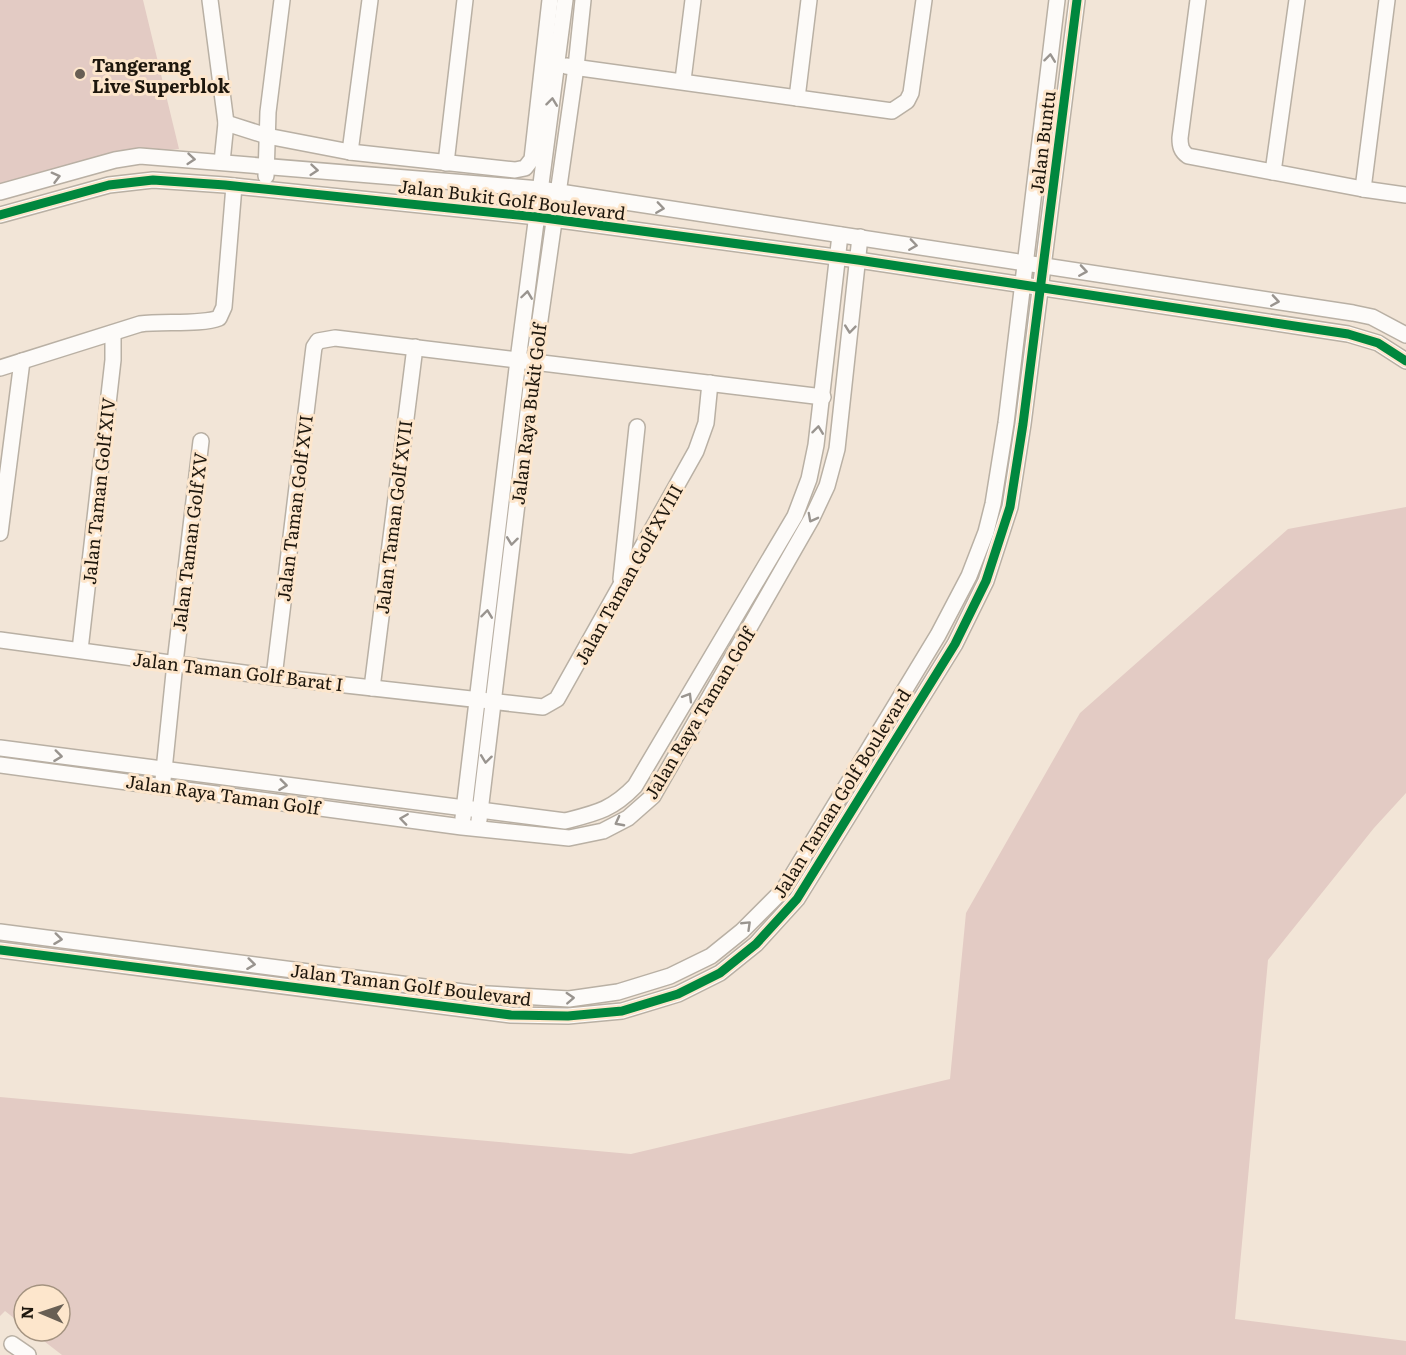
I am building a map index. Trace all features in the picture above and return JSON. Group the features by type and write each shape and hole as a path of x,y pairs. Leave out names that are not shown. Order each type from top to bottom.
{"street":[{"path":"210,0 226,123 222,162"},
{"path":"266,189 267,136 282,0"},
{"path":"350,152 370,0"},
{"path":"446,163 465,0"},
{"path":"226,123 267,136 350,152 514,170 525,168 532,159 550,0"},
{"name":"Jalan Raya Bukit Golf","path":"462,827 518,360 565,0"},
{"name":"Jalan Raya Bukit Golf","path":"478,829 534,362 576,67 583,0"},
{"path":"683,81 693,0"},
{"path":"797,98 809,0"},
{"path":"556,65 892,111 907,101 911,93 924,0"},
{"name":"Jalan Buntu","path":"1022,285 1057,0"},
{"name":"Jalan Buntu","path":"1040,288 1077,0"},
{"path":"1198,0 1180,138 1181,148 1188,156 1406,195"},
{"path":"1273,172 1297,0"},
{"path":"1363,189 1387,0"},
{"name":"Jalan Bukit Golf Boulevard","path":"0,192 115,160 140,156 540,189 1353,313 1372,317 1406,335"},
{"name":"Jalan Bukit Golf Boulevard","path":"0,215 109,185 153,180 266,189 537,217 837,258 857,265 1022,285 1348,334 1378,343 1406,361"},
{"path":"0,368 149,323 207,321 221,316 224,307 234,186"},
{"name":"Jalan Raya Taman Golf","path":"0,748 464,808 480,812 565,821 595,814 619,802 635,786 795,516 809,478 816,446 840,235"},
{"name":"Jalan Raya Taman Golf","path":"0,765 462,827 569,838 603,831 628,818 653,796 828,486 837,449 860,237"},
{"name":"Jalan Taman Golf Boulevard","path":"0,932 471,993 569,999 618,992 670,976 711,956 742,931 784,889 938,635 969,576 986,532 993,504 1006,423 1022,285"},
{"name":"Jalan Taman Golf Boulevard","path":"0,950 511,1015 568,1016 622,1011 678,994 720,973 756,944 797,899 955,644 986,581 1010,507 1040,288"},
{"name":"Jalan Taman Golf XIV","path":"80,650 113,360 113,333"},
{"name":"Jalan Taman Golf XVI","path":"274,677 314,347 318,341 335,338 415,347"},
{"path":"415,347 710,383 823,392 843,390"},
{"name":"Jalan Taman Golf XVII","path":"372,688 415,347"},
{"path":"827,350 848,352"},
{"path":"0,533 22,361"},
{"name":"Jalan Taman Golf XVIII","path":"477,700 543,706 557,699 696,451 706,423 710,383"},
{"path":"620,587 637,426"},
{"name":"Jalan Taman Golf XV","path":"163,786 174,663 201,441"},
{"name":"Jalan Taman Golf Barat I","path":"0,640 274,677 477,700"},
{"path":"469,1009 471,993"},
{"path":"12,1344 28,1355"}],"shaded area":[{"name":"Tangerang Live Superblok","path":"0,0 143,0 179,149 108,154 0,186"},
{"path":"1406,507 1406,793 1374,828 1268,960 1235,1319 1406,1341 1406,1355 62,1355 46,1343 72,1343 72,1283 12,1283 12,1317 5,1311 0,1316 0,1097 631,1154 950,1079 966,913 1080,713 1288,529"}],"cycle path":[{"path":"0,950 511,1015 568,1016 622,1011 678,994 720,973 756,944 797,899 955,644 986,581 1010,507 1023,424 1077,0"},
{"path":"0,215 109,185 153,180 225,185 537,217 858,260 1348,334 1378,343 1406,361"}],"place":[{"name":"Tangerang Live Superblok","path":"80,74"}]}
